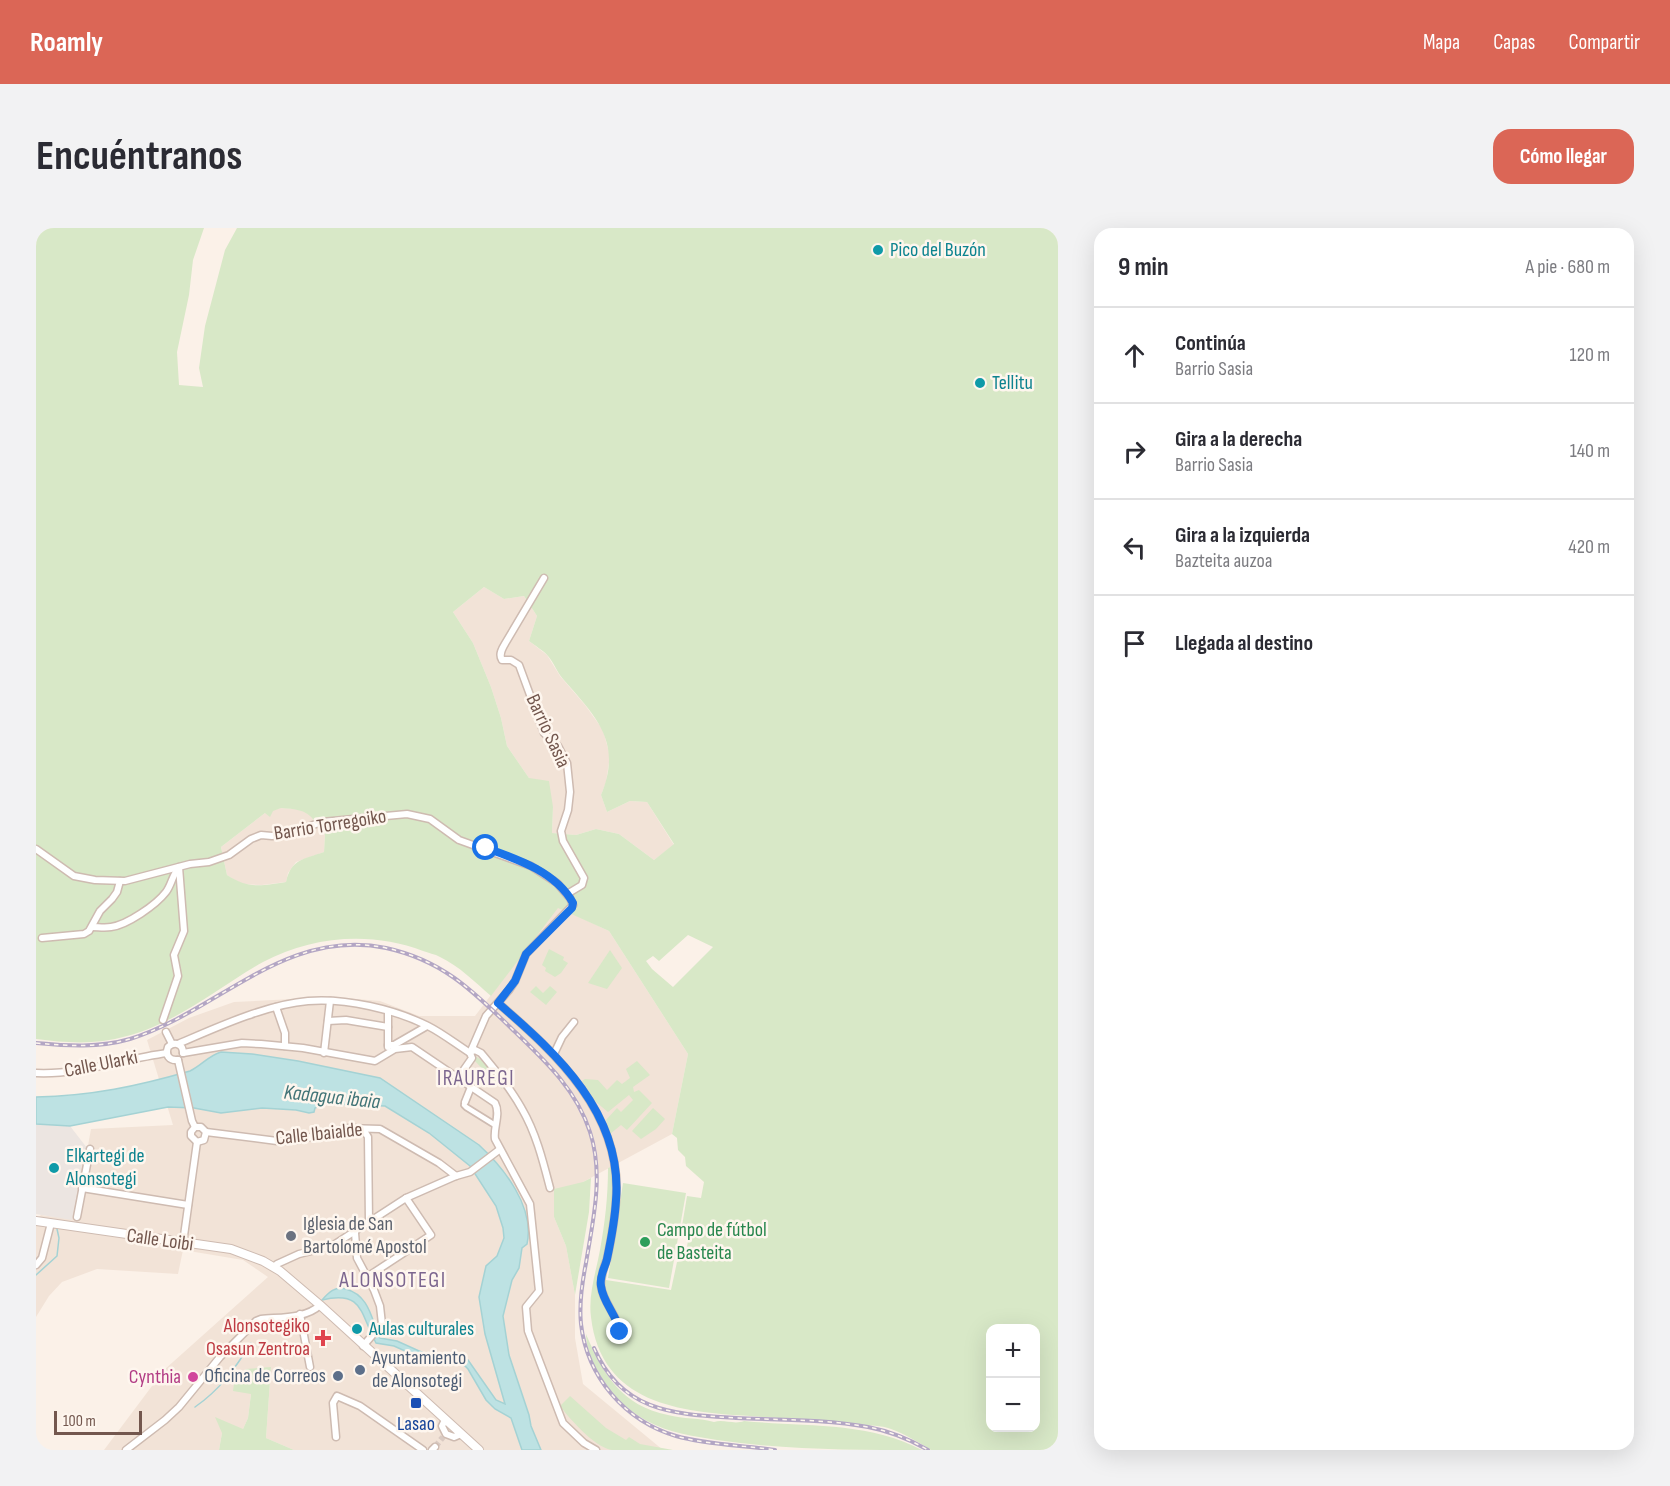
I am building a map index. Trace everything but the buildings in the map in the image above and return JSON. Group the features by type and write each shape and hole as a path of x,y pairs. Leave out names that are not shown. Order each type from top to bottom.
{"street":[{"name":"Barrio Sasia","path":"498,1003 515,981 526,954 572,908 573,903 567,894 582,885 584,878 563,841 561,831 568,810 570,792 567,762 558,746 544,733 519,664 511,660 502,660 501,657 506,642 544,578"},
{"name":"Barrio Torregoiko","path":"36,849 74,876 120,881 190,864 209,862 229,855 256,836 286,834 322,822 407,814 420,815 440,825 459,840 531,866 557,883 567,894"},
{"path":"92,927 117,925 139,914 165,894 171,885 173,874 179,867"},
{"path":"163,1020 178,976 174,955 184,930 179,867"},
{"path":"42,938 84,934 92,927 100,911 117,892 120,881"},
{"path":"179,1063 170,1059 166,1053 168,1047 276,1007 307,1001 330,1001 370,1006 388,1011 427,1026 470,1053"},
{"path":"324,1053 330,1001"},
{"path":"458,1078 472,1058 470,1053 486,1016 498,1003 554,1054 592,1103 603,1124 611,1149 617,1185 616,1204 600,1282 602,1294 617,1319 620,1332"},
{"path":"276,1007 285,1033 285,1046"},
{"path":"387,1054 388,1011"},
{"path":"328,1021 346,1020 388,1027"},
{"path":"554,1054 562,1037 574,1022"},
{"path":"388,1045 394,1045 427,1026"},
{"path":"166,1032 175,1044 183,1048 179,1063 193,1124 191,1136 197,1142"},
{"path":"407,1038 406,1043 497,1105 496,1152 521,1187 531,1212 539,1291 536,1297 526,1305 525,1317 531,1339 563,1422 584,1443 596,1450"},
{"path":"183,1053 242,1043 285,1046 375,1061 395,1049 412,1047"},
{"path":"470,1053 475,1050 481,1053 510,1089 524,1111 539,1146 549,1188"},
{"name":"Calle Ularki","path":"36,1073 72,1072 99,1068 142,1056 166,1053"},
{"path":"471,1087 465,1105 495,1125"},
{"path":"193,1124 206,1132 204,1140 197,1142"},
{"name":"Calle Ibaialde","path":"206,1132 277,1141 299,1140 347,1128 380,1129 444,1166 456,1176"},
{"path":"363,1129 368,1137"},
{"path":"369,1222 368,1137 369,1133 376,1129"},
{"path":"183,1243 197,1142"},
{"path":"77,1216 90,1149"},
{"path":"280,1265 299,1254 332,1246 406,1198 470,1172 496,1152"},
{"path":"444,1166 444,1181"},
{"path":"82,1188 188,1205"},
{"path":"368,1277 431,1235 406,1198"},
{"path":"370,1207 381,1215"},
{"name":"Calle Loibi","path":"36,1221 231,1250 280,1265 363,1346 479,1450"},
{"path":"36,1264 42,1258 51,1223"},
{"path":"168,1241 177,1239 184,1233"},
{"path":"355,1233 357,1258 380,1306 382,1324 363,1346"},
{"path":"126,1450 165,1420 188,1398 220,1357 256,1321 261,1318 300,1314 315,1310 320,1305"},
{"path":"300,1314 310,1367"},
{"path":"382,1324 391,1330"},
{"path":"336,1437 333,1403 337,1396 360,1406 423,1450"},
{"path":"445,1420 442,1426 445,1436 454,1437 461,1434"}],"shaded area":[{"path":"484,587 504,599 524,596 537,616 529,641 547,655 560,676 603,730 610,756 606,782 601,795 607,812 630,801 647,802 674,845 654,860 619,834 596,829 576,835 552,833 553,807 507,746 491,687 473,643 453,612"},
{"path":"280,808 309,813 325,835 324,852 296,862 288,873 286,882 262,885 240,884 227,875 221,847 265,813"},
{"path":"558,907 609,931 688,1054 672,1134 583,1182 554,1217 566,1246 575,1295 575,1338 583,1384 663,1450 294,1450 266,1438 271,1367 251,1394 248,1418 243,1429 222,1433 219,1450 104,1450 164,1370 268,1277 243,1260 183,1250 178,1274 97,1269 62,1282 49,1296 36,1317 36,1219 41,1215 72,1219 91,1129 173,1125 147,1040 189,1018 234,1002 332,997 380,1001 419,1016 475,1016"},
{"path":"36,1124 70,1126 87,1148 85,1162 82,1163 72,1220 36,1214"}],"green space":[{"path":"36,228 204,228 193,260 189,295 177,352 179,385 203,387 199,368 205,326 225,250 237,228 1058,228 1058,1450 931,1450 901,1433 883,1427 697,1411 648,1398 627,1386 610,1369 598,1346 590,1309 591,1292 605,1220 608,1168 613,1166 618,1170 620,1184 606,1280 671,1290 677,1262 685,1259 690,1228 682,1226 687,1196 701,1198 704,1182 686,1166 685,1157 678,1150 677,1138 672,1134 688,1054 609,931 558,908 491,996 460,970 436,955 383,941 342,939 301,946 282,953 263,962 197,1004 145,1030 115,1039 70,1042 36,1039","holes":["484,587 504,599 524,596 537,616 529,641 548,656 603,731 609,760 601,795 607,812 630,801 647,802 674,844 654,860 619,834 596,829 576,835 552,833 553,807 549,781 529,778 507,746 491,687 473,643 453,612","281,808 308,814 325,835 324,852 295,864 286,882 255,885 242,883 227,875 221,847 265,813 270,817 273,811","688,935 713,947 673,987 646,961 653,956 659,961"]},
{"path":"549,949 564,957 563,960 568,963 555,977 545,971 546,968 542,965"},
{"path":"610,950 622,968 607,989 588,983"},
{"path":"536,986 543,993 550,986 557,992 546,1005 530,992"},
{"path":"470,1053 496,1074 503,1083 502,1089 472,1058"},
{"path":"637,1061 650,1075 633,1087 634,1092 639,1090 652,1103 627,1130 621,1125 610,1134 606,1120 617,1108 621,1112 633,1100 629,1095 608,1112 596,1102 582,1081 585,1079 598,1080 607,1090 617,1080 622,1084 630,1078 626,1069"},
{"path":"653,1108 665,1119 656,1129 641,1139 632,1131"},
{"path":"591,1178 589,1212 575,1295 566,1246 554,1217 554,1189"},
{"name":"Campo de fútbol de Basteita","path":"623,1183 686,1193 669,1288 608,1278"},
{"path":"586,1334 607,1375 616,1386 626,1396 652,1411 714,1422 744,1421 857,1430 879,1434 922,1450 794,1448 681,1434 647,1421 621,1402 610,1390 593,1362"},
{"path":"271,1367 266,1438 294,1450 219,1450 222,1433 215,1417 243,1429 248,1418 251,1394 233,1391 234,1384 246,1369"},
{"path":"570,1396 606,1428 626,1440 629,1437 640,1444 673,1450 605,1448 583,1432 560,1406"}],"water":[{"name":"Kadagua ibaia","path":"221,1052 298,1061 380,1078 479,1145 498,1165 515,1189 526,1216 527,1244 522,1248 519,1268 512,1280 503,1316 509,1355 531,1426 541,1450 522,1450 511,1418 495,1409 486,1400 464,1365 446,1360 425,1360 394,1346 376,1343 363,1314 353,1302 346,1298 322,1300 335,1289 342,1288 354,1292 369,1309 380,1338 397,1341 428,1355 442,1354 468,1360 496,1400 505,1404 485,1334 479,1297 486,1266 497,1256 504,1238 503,1228 496,1206 470,1166 429,1133 385,1106 324,1104 309,1113 262,1108 221,1113 194,1108 168,1107 70,1126 36,1124 36,1097 95,1092 152,1081 190,1071"}],"waterway":[{"path":"36,1275 57,1256 59,1238 57,1229"},
{"path":"195,1407 227,1378 251,1343"}],"tunnel":[{"path":"435,1447 443,1437"}],"railway":[{"path":"36,1043 95,1045 130,1039 162,1026 284,960 316,950 350,945 386,948 406,953 439,968 482,1000 534,1050 567,1088 584,1116 594,1148 597,1181 580,1316 591,1362 600,1379 625,1408 640,1420 658,1429 700,1441 775,1450"},
{"path":"594,1348 606,1370 619,1386 635,1398 653,1406 692,1415 852,1424 899,1436 928,1450"}],"place":[{"name":"Pico del Buzón","path":"878,250"},
{"name":"Tellitu","path":"980,383"},
{"name":"Elkartegi de Alonsotegi","path":"54,1168"},
{"name":"Iglesia de San Bartolomé Apostol","path":"291,1236"},
{"name":"Campo de fútbol de Basteita","path":"645,1242"},
{"name":"Aulas culturales","path":"357,1329"},
{"name":"Alonsotegiko Osasun Zentroa","path":"323,1338"},
{"name":"Ayuntamiento de Alonsotegi","path":"360,1370"},
{"name":"Oficina de Correos","path":"338,1376"},
{"name":"Cynthia","path":"193,1377"},
{"name":"Lasao","path":"416,1403"}],"district":[{"name":"IRAUREGI","path":"476,1078"},
{"name":"ALONSOTEGI","path":"393,1280"}],"route":[{"path":"486,848 531,866 557,883 573,903 572,908 526,954 515,981 498,1003 564,1064 592,1103 607,1135 615,1165 617,1185 616,1204 600,1282 602,1294 617,1319 620,1332"}]}
